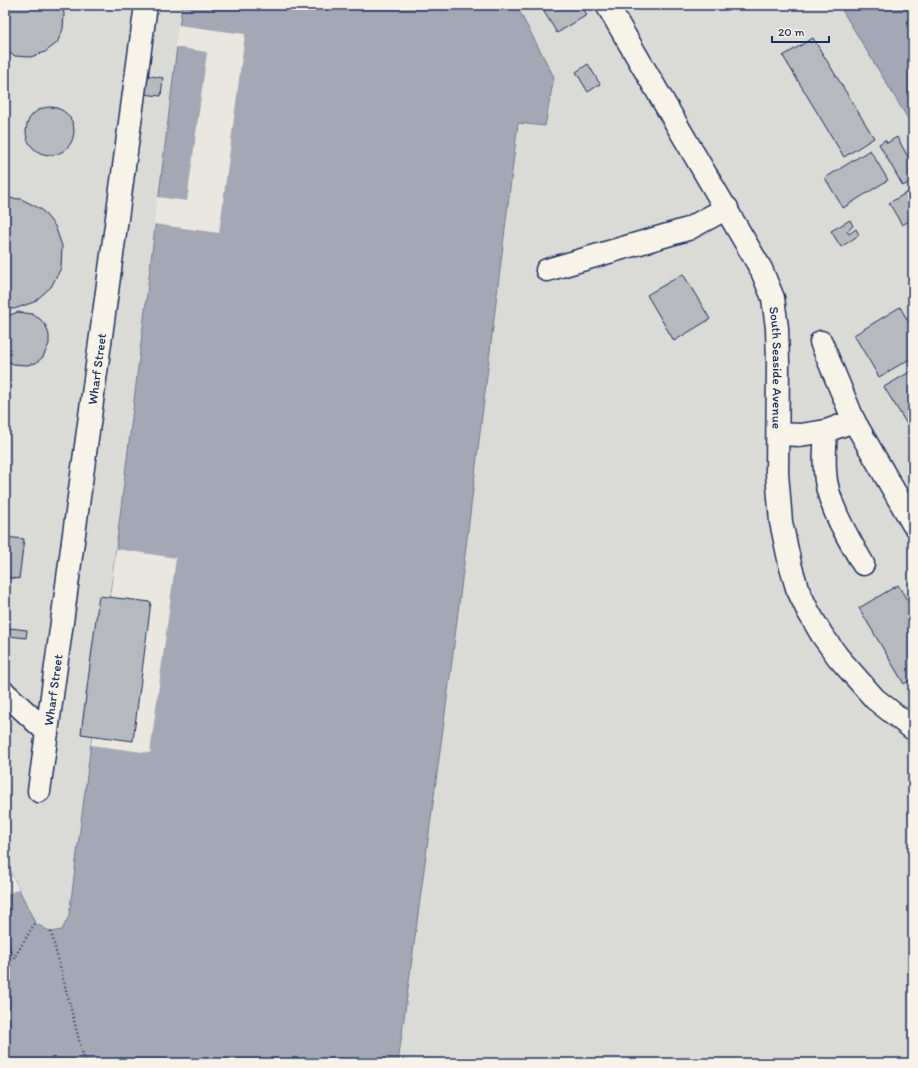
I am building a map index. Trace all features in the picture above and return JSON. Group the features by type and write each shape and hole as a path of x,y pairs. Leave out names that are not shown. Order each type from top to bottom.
{"street":[{"name":"Wharf Street","path":"39,791 146,5"},
{"name":"South Seaside Avenue","path":"607,5 727,208 761,269 773,298 777,328 777,473 781,522 790,564 803,600 822,635 838,657 875,699 913,729"},
{"path":"547,270 688,229 727,208"},
{"path":"821,342 854,421 913,524"},
{"path":"778,434 800,435 826,430 854,421"},
{"path":"826,430 825,472 834,507 846,535 863,564"},
{"name":"Wharf Street","path":"5,693 47,732"}],"path":[{"path":"5,939 14,958 35,923"},
{"path":"51,932 85,1063"}],"shaded area":[{"path":"5,5 913,5 913,1063 5,1063"},
{"path":"182,5 516,5 554,77 545,126 518,123 451,669 398,1063 5,1063 5,860 35,923 51,932 62,930 69,916 116,549"},
{"path":"839,5 913,5 913,127"},
{"path":"5,845 11,856 5,860"}],"pier":[{"path":"178,25 245,34 219,233 154,224 157,197 187,201 207,52 175,47"},
{"path":"116,549 176,558 150,753 91,745"},
{"path":"5,860 19,889 5,895"}],"building":[{"path":"5,5 62,5 64,14 63,29 57,43 45,52 31,57 15,56 5,51"},
{"path":"540,5 581,5 587,15 557,33"},
{"path":"813,38 874,138 844,157 783,56"},
{"path":"588,64 600,84 588,92 576,72"},
{"path":"146,75 163,78 161,96 143,94"},
{"path":"50,107 59,109 67,114 72,122 74,131 72,140 67,148 59,153 50,155 41,153 33,148 28,140 26,131 28,122 33,114 41,109"},
{"path":"897,137 913,166 913,180 903,186 879,144 885,140 887,143"},
{"path":"870,150 888,180 843,208 825,178"},
{"path":"913,189 913,219 902,225 889,203"},
{"path":"5,198 21,199 41,209 55,226 62,246 61,268 51,287 34,302 14,309 5,308"},
{"path":"850,220 853,226 847,231 849,234 856,229 859,235 841,247 831,231"},
{"path":"683,274 710,319 674,341 647,295"},
{"path":"900,307 908,321 913,319 913,357 879,377 854,335"},
{"path":"18,312 32,314 40,319 46,326 49,335 49,344 43,357 36,363 27,365 13,364 5,359 5,318"},
{"path":"913,370 913,434 884,387"},
{"path":"5,537 24,539 19,579 5,577"},
{"path":"898,585 913,610 913,678 904,684 859,608"},
{"path":"99,596 151,602 133,741 81,734"},
{"path":"10,628 27,630 26,638 9,636"}]}
